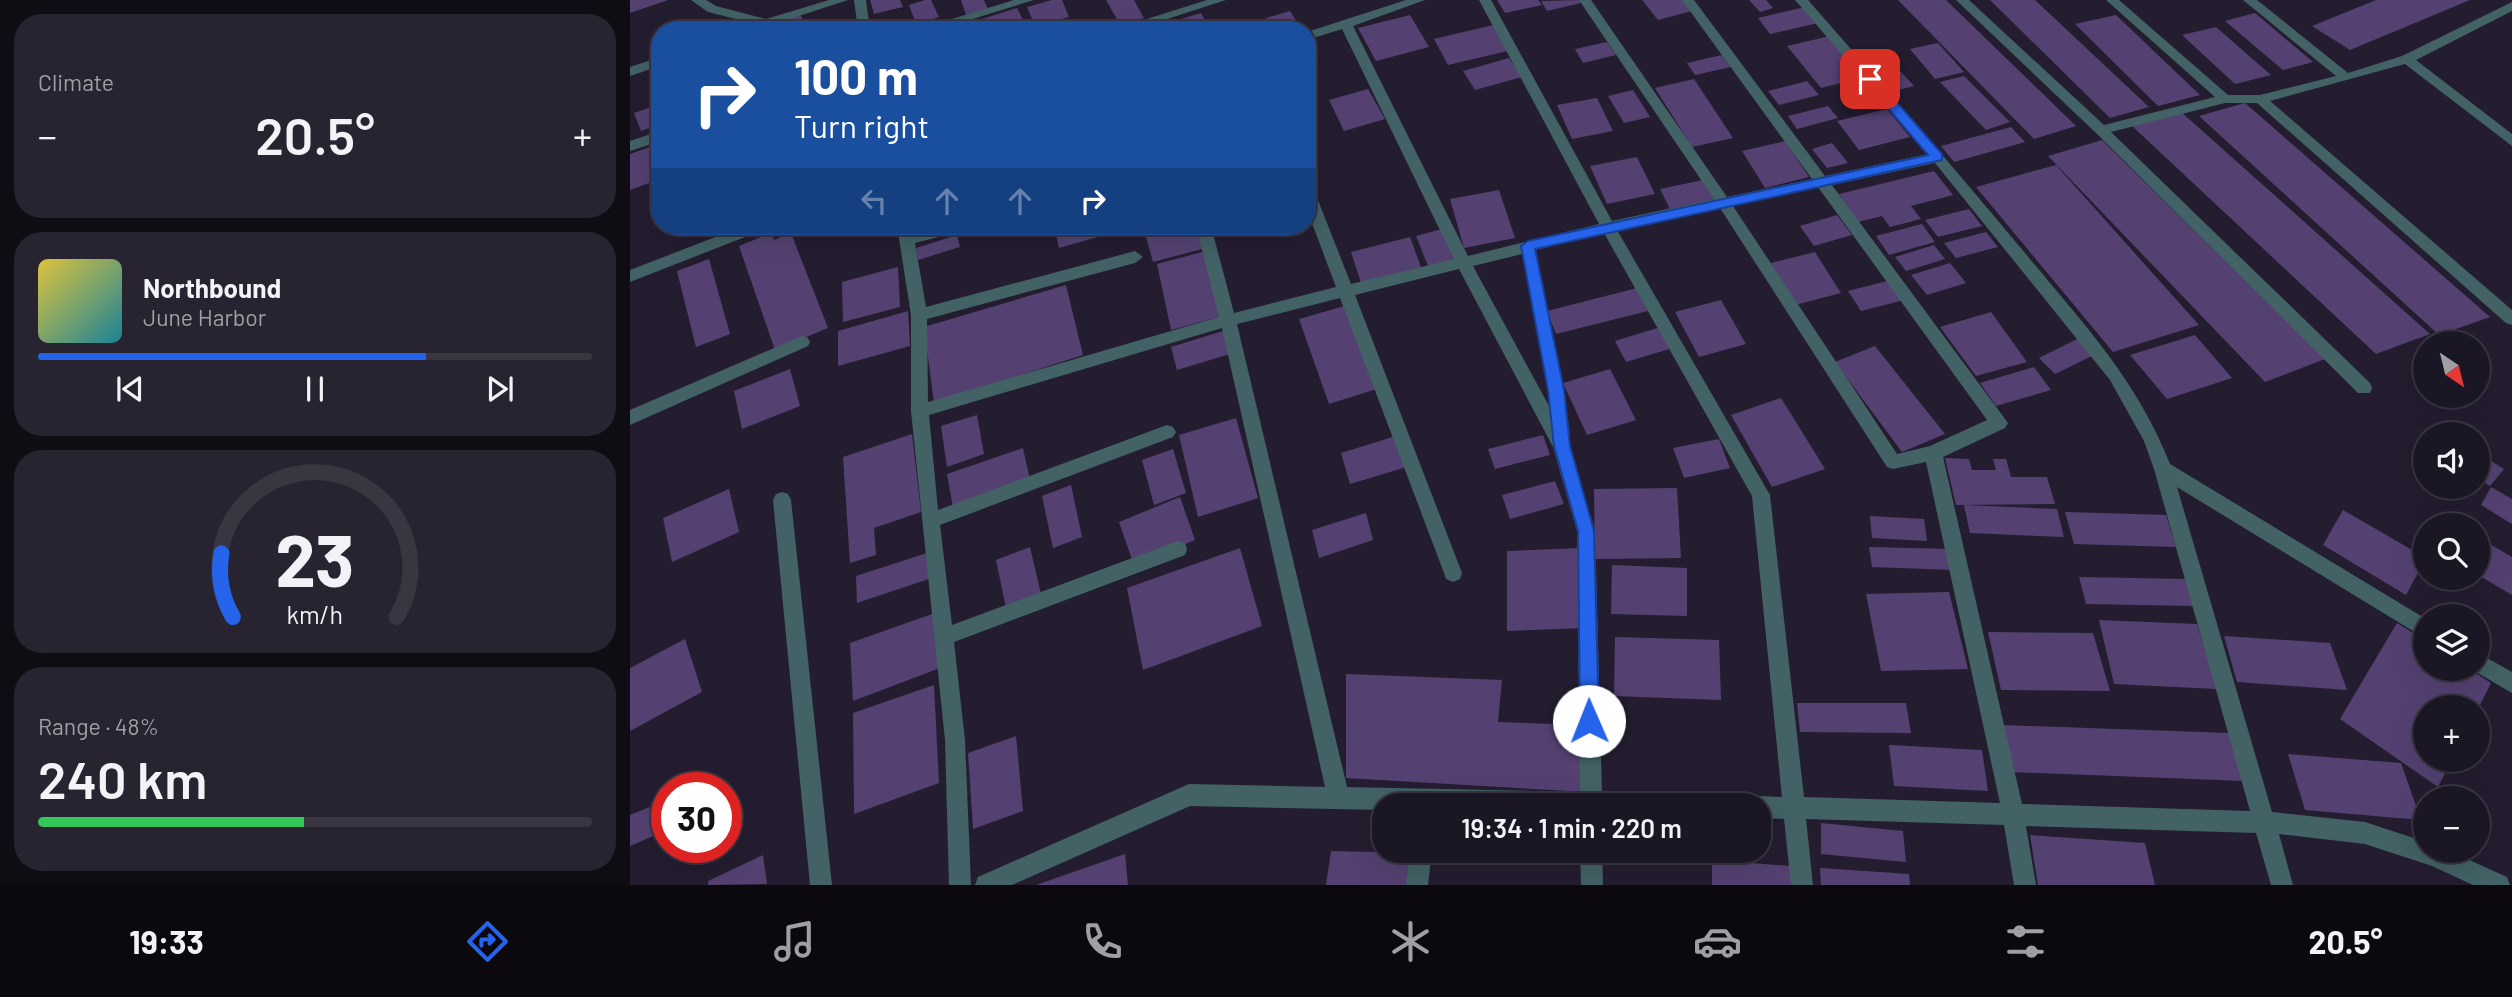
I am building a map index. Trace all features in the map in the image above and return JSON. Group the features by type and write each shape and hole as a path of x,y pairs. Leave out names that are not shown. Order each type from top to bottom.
{"street":[{"path":"697,0 712,9 759,21"},
{"path":"767,21 842,0"},
{"path":"860,0 863,21"},
{"path":"954,21 1028,0"},
{"path":"1149,21 1220,0"},
{"path":"1316,33 1419,0"},
{"path":"1485,0 1608,227 1761,495 1802,885"},
{"path":"1585,0 1724,203 1893,463 1933,453 1998,423 1688,0"},
{"path":"1801,0 1938,157 2116,375 2152,440 2163,468 2282,885"},
{"path":"1962,0 2101,130 2364,388"},
{"path":"2112,0 2225,99"},
{"path":"2249,0 2346,78"},
{"path":"2101,130 2225,99 2260,99 2346,78 2407,59 2512,6"},
{"path":"2497,15 2512,26"},
{"path":"1345,23 1464,264 1562,446"},
{"path":"2407,59 2512,141"},
{"path":"630,72 651,64"},
{"path":"2260,99 2512,319"},
{"path":"630,146 651,139"},
{"path":"920,411 1229,320 1608,227 1938,157"},
{"path":"1316,213 1453,573"},
{"path":"630,276 735,235"},
{"path":"906,235 919,315 920,411 956,740 960,885"},
{"path":"1205,235 1229,320 1295,619 1339,800"},
{"path":"1528,246 1556,390 1562,446 1586,531 1591,793"},
{"path":"919,315 1135,257"},
{"path":"630,418 803,342"},
{"path":"930,521 1167,432"},
{"path":"1933,453 2012,813 2025,885"},
{"path":"2163,468 2413,622"},
{"path":"782,500 821,885"},
{"path":"944,637 1178,549"},
{"path":"2490,669 2512,683"},
{"path":"986,885 1189,795 1372,801"},
{"path":"1771,807 2264,822 2365,833 2434,856 2499,885"},
{"path":"1418,885 1420,863"},
{"path":"1591,863 1592,885"}],"building":[{"path":"630,0 668,0 630,13"},
{"path":"870,0 900,0 903,7 874,14"},
{"path":"931,0 939,17 915,21 909,5"},
{"path":"961,0 984,0 988,9 966,15"},
{"path":"1062,0 1069,17 1054,21 1033,21 1027,7"},
{"path":"1106,0 1134,0 1144,18 1118,21"},
{"path":"1497,0 1538,0 1542,5 1505,13"},
{"path":"1579,0 1581,3 1547,11 1541,1"},
{"path":"1642,0 1683,0 1692,11 1658,20"},
{"path":"1749,0 1766,0 1773,8 1760,12"},
{"path":"1898,0 1946,0 2076,126 2034,139"},
{"path":"1990,0 2035,0 2149,107 2110,118"},
{"path":"2376,0 2470,0 2350,50 2312,26"},
{"path":"1805,7 1818,23 1770,34 1758,18"},
{"path":"1017,8 1024,21 975,21"},
{"path":"1290,11 1296,21 1268,21 1266,18"},
{"path":"1201,13 1205,21 1178,21"},
{"path":"2255,13 2313,62 2283,70 2225,21"},
{"path":"801,15 803,21 782,21"},
{"path":"1410,15 1429,47 1376,61 1358,28"},
{"path":"2116,15 2200,95 2158,106 2075,24"},
{"path":"1493,25 1508,51 1448,65 1434,39"},
{"path":"2216,27 2271,75 2235,84 2182,35"},
{"path":"1830,36 1865,77 1821,88 1787,46"},
{"path":"1607,42 1616,55 1583,63 1575,49"},
{"path":"1938,43 1964,72 1935,79 1910,49"},
{"path":"1722,55 1731,67 1695,75 1687,63"},
{"path":"1885,55 1914,86 1894,91 1866,60"},
{"path":"1509,58 1522,77 1475,90 1463,71"},
{"path":"1964,76 2010,122 1986,130 1940,82"},
{"path":"1694,79 1733,138 1692,147 1655,88"},
{"path":"1807,81 1819,95 1779,105 1768,91"},
{"path":"1368,89 1385,119 1344,131 1329,100"},
{"path":"1633,90 1650,117 1624,123 1608,96"},
{"path":"1597,98 1613,131 1572,139 1557,105"},
{"path":"2245,103 2490,317 2450,331 2435,331 2199,116"},
{"path":"1828,106 1838,118 1797,129 1788,116"},
{"path":"651,107 651,127 641,131 634,113"},
{"path":"1887,109 1910,137 1859,150 1837,121"},
{"path":"2180,111 2427,331 2413,331 2413,340 2376,354 2131,125"},
{"path":"2011,127 2025,142 1954,162 1941,146"},
{"path":"2102,140 2325,359 2265,382 2048,156"},
{"path":"1785,141 1809,177 1765,188 1742,151"},
{"path":"1832,143 1848,163 1827,168 1812,149"},
{"path":"650,147 651,150 651,182 630,190 630,154"},
{"path":"1637,157 1655,194 1607,204 1590,166"},
{"path":"2056,165 2199,325 2113,352 1976,187"},
{"path":"1934,171 1953,195 1911,206 1921,219 1890,227 1882,216 1858,222 1839,194"},
{"path":"1703,180 1714,199 1670,209 1660,189"},
{"path":"1499,190 1515,238 1464,248 1450,199"},
{"path":"1969,209 1982,226 1938,237 1925,220"},
{"path":"1837,215 1852,235 1814,246 1800,226"},
{"path":"1922,224 1935,242 1889,255 1876,236"},
{"path":"1446,228 1459,258 1428,266 1416,236"},
{"path":"1986,232 1998,247 1956,258 1944,243"},
{"path":"766,235 772,235 774,240 792,235 828,328 775,350 739,246"},
{"path":"957,235 960,247 918,260 916,248"},
{"path":"1056,235 1105,235 1059,248"},
{"path":"1146,235 1202,235 1206,248 1153,262"},
{"path":"1410,237 1421,267 1361,283 1351,252"},
{"path":"1934,245 1945,259 1906,271 1895,257"},
{"path":"1206,251 1223,316 1171,330 1157,264"},
{"path":"1815,252 1841,293 1795,305 1771,263"},
{"path":"709,259 730,334 696,347 677,271"},
{"path":"1950,263 1966,283 1927,295 1911,275"},
{"path":"898,267 900,307 843,322 842,282"},
{"path":"1891,280 1904,300 1861,311 1848,291"},
{"path":"1066,285 1083,355 934,403 924,327"},
{"path":"1637,288 1648,311 1556,334 1547,311"},
{"path":"1721,300 1746,344 1699,357 1675,312"},
{"path":"1348,305 1380,388 1329,404 1299,319"},
{"path":"908,311 910,346 838,366 838,331"},
{"path":"1991,312 2027,362 1976,376 1940,327"},
{"path":"1664,326 1676,347 1626,362 1615,341"},
{"path":"1223,331 1230,354 1177,370 1171,347"},
{"path":"2195,335 2232,378 2167,399 2130,355"},
{"path":"2079,338 2096,354 2055,374 2039,358"},
{"path":"1875,346 1945,434 1902,452 1835,362"},
{"path":"2034,367 2051,390 1996,406 1980,383"},
{"path":"790,369 800,406 742,429 734,391"},
{"path":"1610,369 1636,420 1587,435 1563,383"},
{"path":"1781,398 1825,469 1772,487 1731,415"},
{"path":"977,415 984,454 947,467 941,426"},
{"path":"1236,418 1258,498 1198,517 1179,435"},
{"path":"912,434 921,512 874,528 876,555 850,563 843,457"},
{"path":"1399,435 1410,466 1350,484 1341,453"},
{"path":"1543,435 1550,455 1495,469 1488,449"},
{"path":"1719,439 1730,468 1684,478 1673,448"},
{"path":"1023,448 1030,480 953,508 947,474"},
{"path":"1173,449 1186,493 1154,505 1142,460"},
{"path":"1945,458 1969,459 1972,470 1996,470 1993,459 2006,459 2011,477 2047,477 2055,504 1956,505"},
{"path":"2490,460 2504,469 2490,486"},
{"path":"1555,481 1564,504 1510,519 1502,495"},
{"path":"1071,485 1082,537 1053,548 1042,496"},
{"path":"1677,488 1681,558 1595,559 1594,489"},
{"path":"729,489 739,532 672,562 663,518"},
{"path":"2490,489 2512,499 2512,524 2481,505 2484,499 2490,499"},
{"path":"1180,497 1195,540 1134,565 1119,522"},
{"path":"1964,505 2057,509 2064,537 1970,533"},
{"path":"2343,510 2413,550 2413,582 2406,595 2323,545"},
{"path":"2065,512 2166,515 2176,547 2074,544"},
{"path":"1366,513 1373,540 1319,558 1312,530"},
{"path":"1870,516 1924,519 1927,541 1872,538"},
{"path":"2490,544 2512,557 2512,595 2490,582"},
{"path":"1030,547 1041,594 1006,608 996,560"},
{"path":"1869,547 1950,549 1954,570 1872,567"},
{"path":"1240,548 1262,626 1143,670 1127,588"},
{"path":"1580,548 1584,628 1507,631 1507,551"},
{"path":"927,553 929,579 857,603 856,576"},
{"path":"1612,565 1687,568 1687,616 1611,614"},
{"path":"2079,577 2185,579 2195,606 2086,604"},
{"path":"1949,592 1968,669 1881,671 1866,594"},
{"path":"935,613 940,668 853,701 850,643"},
{"path":"2099,620 2197,624 2217,689 2114,684"},
{"path":"2397,623 2413,633 2413,681 2491,683 2485,695 2413,695 2413,770 2340,719"},
{"path":"1988,632 2093,633 2110,691 2001,690"},
{"path":"2224,636 2330,643 2347,690 2237,682"},
{"path":"1615,637 1719,640 1721,700 1614,696"},
{"path":"685,639 702,692 630,731 630,668"},
{"path":"1346,674 1502,680 1498,722 1584,725 1586,792 1346,778"},
{"path":"934,685 939,783 854,814 853,713"},
{"path":"1797,703 1906,703 1911,733 1800,732"},
{"path":"2002,725 2229,733 2244,781 2011,772"},
{"path":"1016,736 1023,811 973,829 968,753"},
{"path":"1889,745 1982,750 1988,791 1894,786"},
{"path":"2288,754 2401,763 2413,797 2413,819 2305,810"},
{"path":"2416,772 2446,772 2437,786"},
{"path":"651,806 651,837 630,846 630,815"},
{"path":"1821,823 1903,831 1906,862 1821,854"},
{"path":"2030,835 2145,843 2155,885 2038,885"},
{"path":"1331,851 1372,852 1372,863 1417,863 1415,885 1326,885"},
{"path":"1125,854 1128,885 1036,885"},
{"path":"763,855 767,884 708,885 708,881"},
{"path":"1712,863 1791,866 1792,885 1712,885"},
{"path":"1820,868 1909,874 1910,885 1821,885"}],"route":[{"path":"1589,721 1586,531 1562,446 1556,390 1528,246 1938,157 1870,79"}]}
